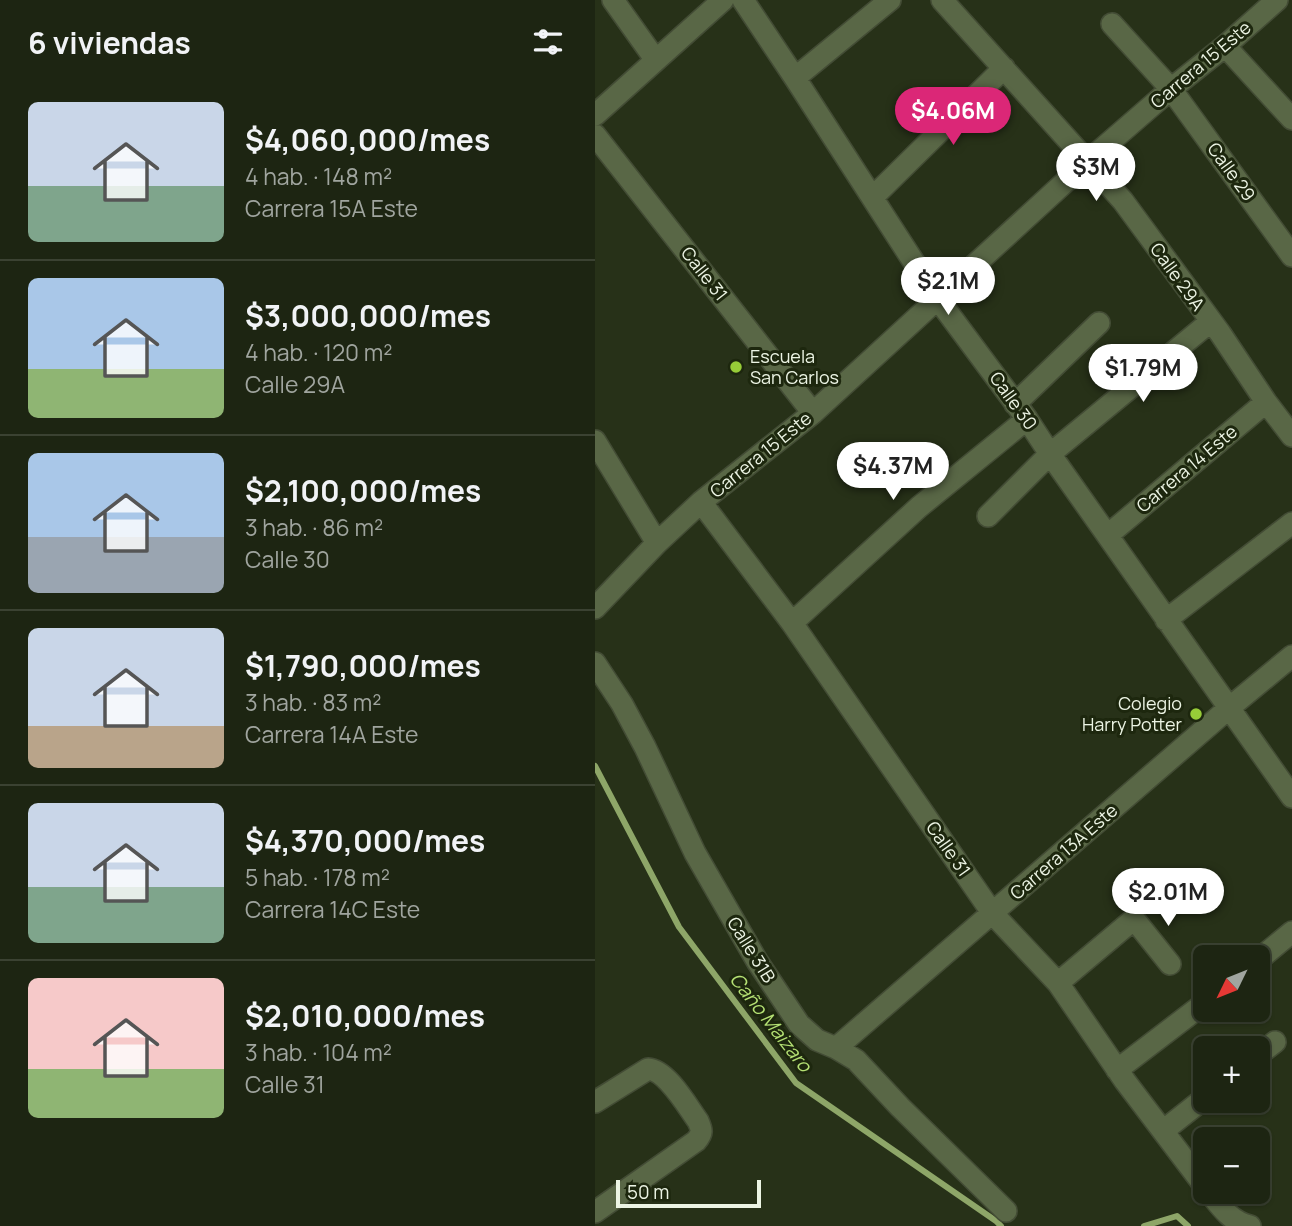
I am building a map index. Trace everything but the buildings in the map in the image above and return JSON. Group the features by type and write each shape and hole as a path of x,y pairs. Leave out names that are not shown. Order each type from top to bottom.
{"street":[{"path":"613,0 655,59"},
{"path":"595,115 723,0"},
{"name":"Calle 30","path":"743,0 937,298 1021,412 1292,797"},
{"path":"795,78 890,0"},
{"name":"Calle 29A","path":"942,0 1123,201 1292,436"},
{"name":"Carrera 15 Este","path":"595,608 657,542 701,502 813,413 1088,161 1225,46 1254,8 1277,0"},
{"name":"Calle 29","path":"1112,24 1171,89 1292,256"},
{"path":"1225,46 1292,119"},
{"path":"873,197 1004,68"},
{"name":"Calle 31","path":"595,135 813,413"},
{"path":"988,516 1049,454 1210,322"},
{"path":"792,623 1021,412 1099,323"},
{"name":"Carrera 14 Este","path":"1108,536 1266,402"},
{"path":"595,441 657,542"},
{"name":"Calle 31","path":"701,502 792,623 993,914 1058,983 1117,1070 1193,1171"},
{"path":"1166,620 1292,523"},
{"name":"Carrera 13A Este","path":"837,1048 1292,656"},
{"name":"Calle 31B","path":"595,663 622,704 695,853 757,961 799,1024 817,1040 856,1060 1006,1211"},
{"path":"1058,983 1134,919 1170,964"},
{"path":"1271,949 1292,932"},
{"path":"1117,1070 1193,1012"},
{"path":"595,1102 648,1069 655,1069 664,1075 702,1129 696,1141 595,1212"},
{"path":"1163,1131 1193,1107"},
{"name":"Calle 31","path":"1218,1204 1234,1220 1250,1226"}],"waterway":[{"name":"Caño Maizaro","path":"595,766 679,927 796,1083 1001,1226"},
{"path":"1144,1226 1177,1216 1188,1226"}],"place":[{"name":"Escuela San Carlos","path":"736,367"},
{"name":"Colegio Harry Potter","path":"1196,714"}]}
